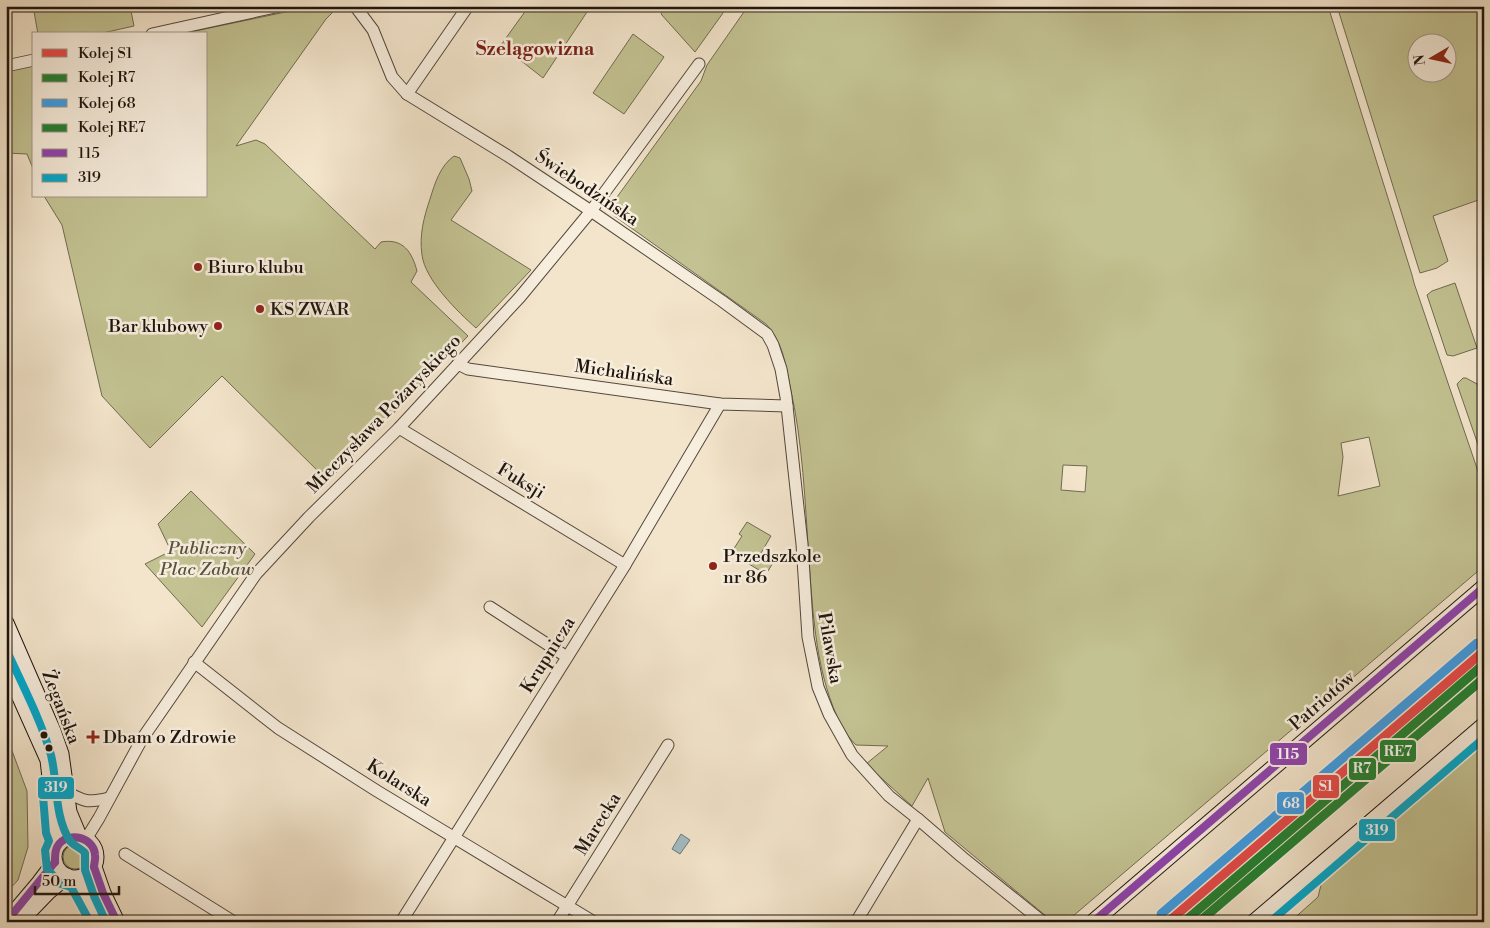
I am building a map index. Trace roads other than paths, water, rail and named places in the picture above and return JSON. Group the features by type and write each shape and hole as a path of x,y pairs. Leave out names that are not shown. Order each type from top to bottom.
{"main road":[{"name":"Patriotów","path":"1093,922 1484,587"},
{"name":"Żegańska","path":"6,623 53,731 61,754 69,812 82,838"},
{"name":"Żegańska","path":"6,666 48,760 56,830 60,842"},
{"path":"1254,922 1484,725"},
{"path":"101,922 73,877 59,870 55,862 55,851 60,842 69,837 82,838 91,843 96,854 94,867 103,893 117,922"},
{"path":"6,922 55,862"},
{"path":"19,922 48,892 73,877 87,874 94,867"}],"street":[{"path":"161,32 280,6"},
{"name":"Świebodzińska","path":"355,6 373,30 392,77 406,94 508,156 722,301 767,334 781,369 787,406"},
{"path":"406,94 468,6"},
{"path":"6,66 32,60"},
{"name":"Mieczysława Pożaryskiego","path":"82,838 99,818 134,753 194,662 256,574 309,517 399,428 520,297 590,211 698,64"},
{"name":"Michalińska","path":"458,364 468,369 720,404 787,406"},
{"name":"Krupnicza","path":"401,922 625,565 720,404"},
{"name":"Pilawska","path":"787,406 802,544 808,637 818,687 836,728 852,755 889,796 1043,922"},
{"name":"Fuksji","path":"399,428 625,565"},
{"path":"490,606 567,657"},
{"name":"Kolarska","path":"194,662 278,728 594,922"},
{"name":"Marecka","path":"557,922 668,745"},
{"path":"66,792 88,802 109,798"},
{"path":"856,922 918,819"},
{"path":"125,854 234,922"}],"water":[{"path":"681,834 690,840 680,854 672,849"}],"rail line":[{"name":"68","path":"1161,914 1477,643"},
{"name":"S1","path":"1168,922 1484,651"},
{"name":"R7","path":"1184,922 1484,664"},
{"name":"RE7","path":"1199,922 1484,678"}],"place":[{"name":"Biuro klubu","path":"198,267"},
{"name":"KS ZWAR","path":"260,309"},
{"name":"Bar klubowy","path":"218,326"},
{"name":"Przedszkole nr 86","path":"713,566"},
{"name":"Dbam o Zdrowie","path":"93,737"}],"district":[{"name":"Szelągowizna","path":"535,49"}],"park label":[{"name":"Publiczny Plac Zabaw","path":"207,558"}]}
